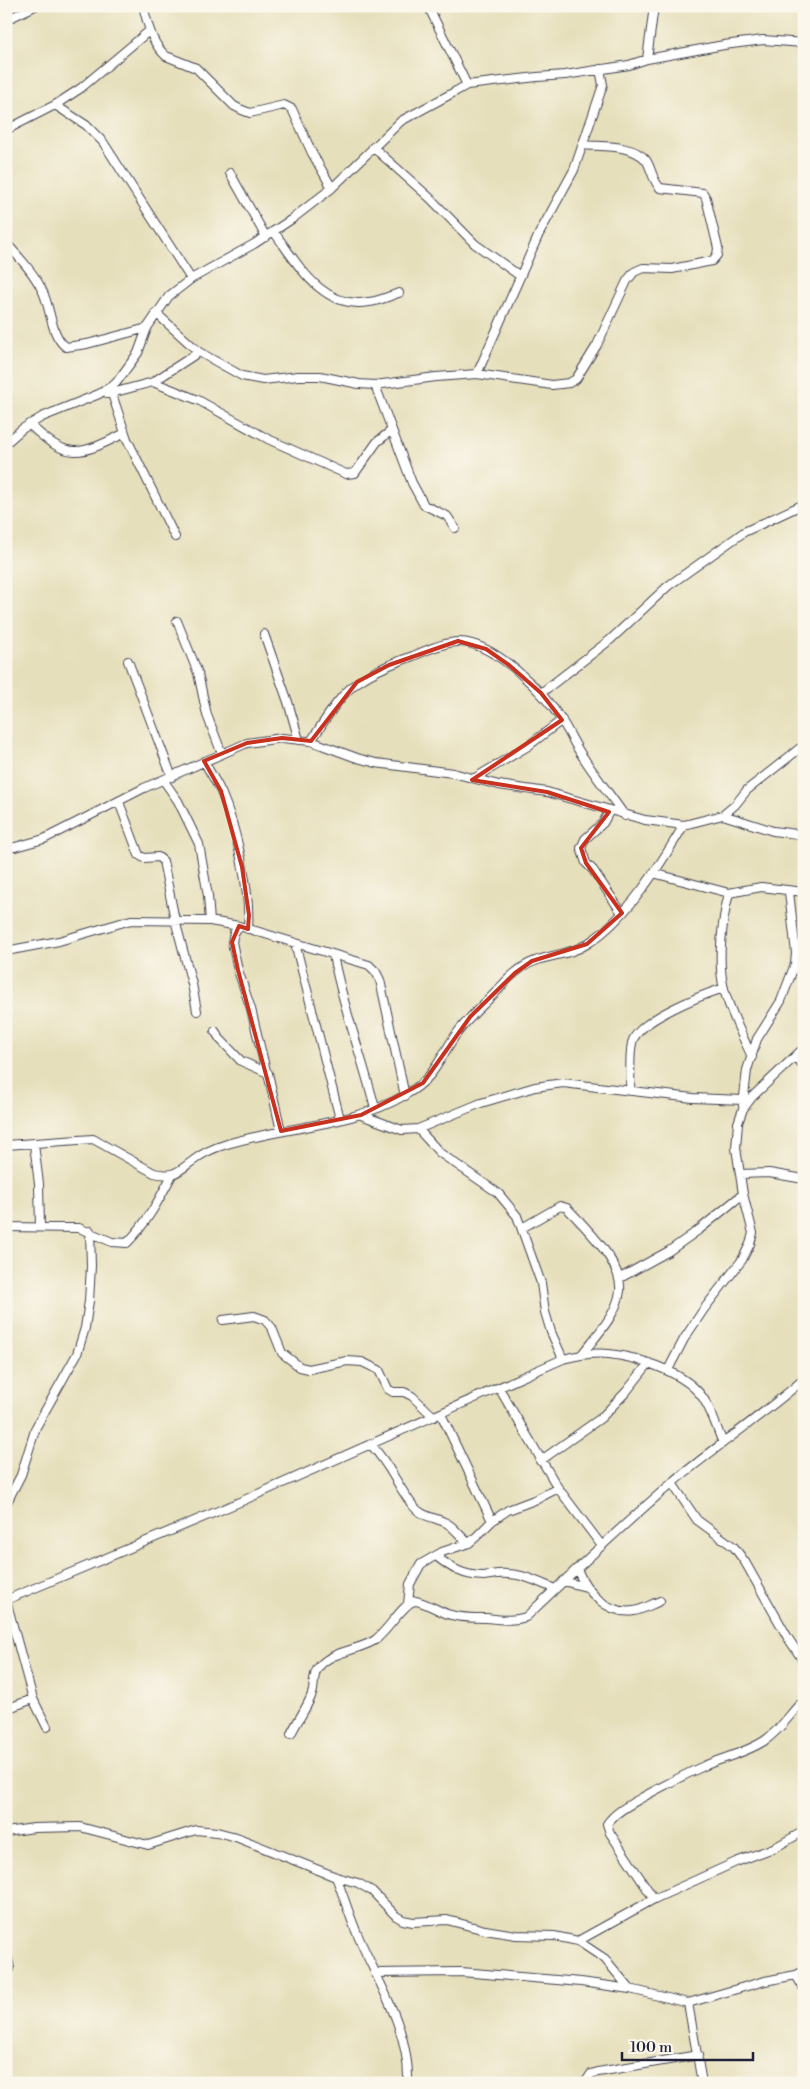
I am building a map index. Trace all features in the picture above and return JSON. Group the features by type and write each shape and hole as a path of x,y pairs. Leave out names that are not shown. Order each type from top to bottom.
{"street":[{"path":"6,20 35,6"},
{"path":"143,6 149,30 162,52 166,56 200,71 234,106 250,113 284,105 292,109 312,153 332,188"},
{"path":"428,6 468,86"},
{"path":"647,59 654,6"},
{"path":"6,130 55,105 81,88 149,30"},
{"path":"6,443 29,424 99,394 116,383 138,353 147,328 169,296 191,279 274,232 332,188 400,121 468,86 537,76 565,75 600,70 629,65 647,59 764,40 804,43"},
{"path":"477,374 538,234 574,170 603,85 600,70"},
{"path":"55,105 86,125 102,142 191,279"},
{"path":"156,313 199,352 242,376 264,380 298,376 320,376 359,384 375,385 477,374 512,378 539,384 568,383 576,378 597,345 627,281 634,272 643,268 672,269 712,261 717,255 718,248 706,198 703,193 660,188 655,183 646,161 633,151 583,145"},
{"path":"373,147 430,198 475,244 520,276"},
{"path":"230,174 266,236"},
{"path":"274,232 319,288 337,300 358,303 371,302 398,293"},
{"path":"6,243 42,289 60,343 66,347 72,348 147,328"},
{"path":"99,394 112,394 153,382 199,352"},
{"path":"153,382 198,400 268,440 346,474 355,473 377,442 392,430"},
{"path":"375,385 412,483 424,505 447,516 455,528"},
{"path":"112,394 125,433 175,537"},
{"path":"29,424 58,448 71,451 85,450 101,445 125,433"},
{"path":"541,693 610,640 668,586 744,532 804,504"},
{"path":"176,622 198,673 207,715 222,754"},
{"path":"264,634 299,740"},
{"path":"311,741 342,697 357,682 389,665 458,641 473,644 486,649 509,665 541,693 562,720 582,756 625,816"},
{"path":"128,661 168,779 199,844 208,896 210,921"},
{"path":"475,778 528,746 562,720"},
{"path":"6,847 15,847 44,839 144,788 247,743 282,738 311,741 376,763 453,773 499,785 546,792 625,816 684,825 723,815 735,805 747,790 804,745"},
{"path":"204,761 221,792 233,828 249,904 248,929"},
{"path":"119,802 139,855 144,858 158,857 163,860 197,1011"},
{"path":"609,812 603,822 585,839 581,848 586,863 622,913"},
{"path":"723,815 773,831 804,835"},
{"path":"6,1145 78,1139 93,1140 154,1173 164,1176 172,1175 213,1148 245,1138 361,1115 405,1096 423,1083 436,1070 455,1036 470,1017 515,973 532,961 575,950 587,944 611,925 654,873 684,825"},
{"path":"654,873 729,893 761,887 790,892 804,892"},
{"path":"668,1370 684,1339 704,1309 742,1260 753,1233 743,1194 736,1137 743,1109 747,1070 757,1039 781,1001 795,964 796,953 790,892"},
{"path":"729,893 722,924 724,988 731,1011 752,1057"},
{"path":"6,951 59,941 131,920 210,921 239,926 369,965 376,972 380,980 405,1096"},
{"path":"239,926 234,933 232,942 238,970 251,1009 266,1071 270,1080 281,1131"},
{"path":"295,943 340,1119"},
{"path":"333,955 340,989 363,1060 375,1108"},
{"path":"630,1090 632,1042 638,1032 699,996 724,988"},
{"path":"215,1031 241,1061 266,1071"},
{"path":"743,1109 804,1048"},
{"path":"796,1057 804,1067"},
{"path":"361,1115 402,1130 418,1129 481,1103 535,1087 563,1084 683,1097 743,1100"},
{"path":"418,1129 440,1153 498,1193 517,1216 541,1283 545,1312 551,1332 563,1359"},
{"path":"34,1144 39,1184 40,1228"},
{"path":"740,1174 769,1173 804,1179"},
{"path":"6,1227 78,1228 90,1231 112,1242 127,1243 136,1236 146,1222 172,1175"},
{"path":"620,1278 669,1251 743,1194"},
{"path":"522,1228 560,1206 567,1208 606,1252 620,1278 620,1292 615,1307 603,1328 582,1354"},
{"path":"6,1504 21,1475 36,1427 77,1354 85,1328 90,1301 90,1231"},
{"path":"223,1320 254,1316 265,1320 272,1328 282,1353 300,1367 308,1369 347,1361 362,1362 379,1370 388,1389 393,1392 404,1392 412,1396 437,1416 492,1521"},
{"path":"47,1728 33,1699 6,1600 371,1445 563,1359 582,1354 609,1354 649,1363 668,1370 699,1392 723,1442"},
{"path":"540,1461 600,1418 626,1392 649,1363"},
{"path":"291,1734 313,1693 314,1675 324,1662 351,1648 374,1640 388,1629 408,1604 414,1601 451,1616 506,1621 526,1617 563,1581 672,1483 723,1442 779,1401 804,1379"},
{"path":"499,1388 540,1461 602,1546"},
{"path":"371,1445 382,1456 413,1506 427,1517 449,1525 469,1543"},
{"path":"672,1483 696,1520 734,1547 746,1562 788,1638 804,1662"},
{"path":"408,1604 410,1584 421,1564 469,1543 492,1521 508,1510 537,1499 558,1488"},
{"path":"436,1556 455,1571 483,1576 508,1574 534,1580 554,1590"},
{"path":"577,1569 586,1587 616,1611 634,1611 660,1601"},
{"path":"563,1581 586,1587"},
{"path":"6,1709 33,1699"},
{"path":"654,1899 610,1833 607,1824 611,1818 631,1804 705,1765 751,1748 765,1740 775,1732 799,1705 804,1703"},
{"path":"6,1832 34,1828 80,1827 148,1845 196,1830 217,1832 236,1837 336,1877 358,1883 372,1892 396,1916 403,1920 420,1922 446,1920 500,1932 554,1936 578,1941 605,1959 630,1989"},
{"path":"578,1941 654,1899 736,1862 776,1847 804,1831"},
{"path":"336,1877 358,1937 398,2024 406,2048 408,2083"},
{"path":"6,1949 10,1969"},
{"path":"375,1973 461,1972 580,1982 630,1989 688,2003 765,1980 800,1973 804,1989"},
{"path":"688,2003 702,2083"},
{"path":"585,2083 591,2074 598,2072 698,2055"}],"highlighted area":[{"path":"458,641 486,649 509,665 541,693 562,720 472,780 547,792 609,812 581,848 586,863 622,913 587,944 532,961 515,973 470,1017 423,1083 361,1115 281,1131 232,942 239,926 248,929 249,915 242,867 221,791 204,761 247,743 282,738 311,741 357,682 389,665"}]}
